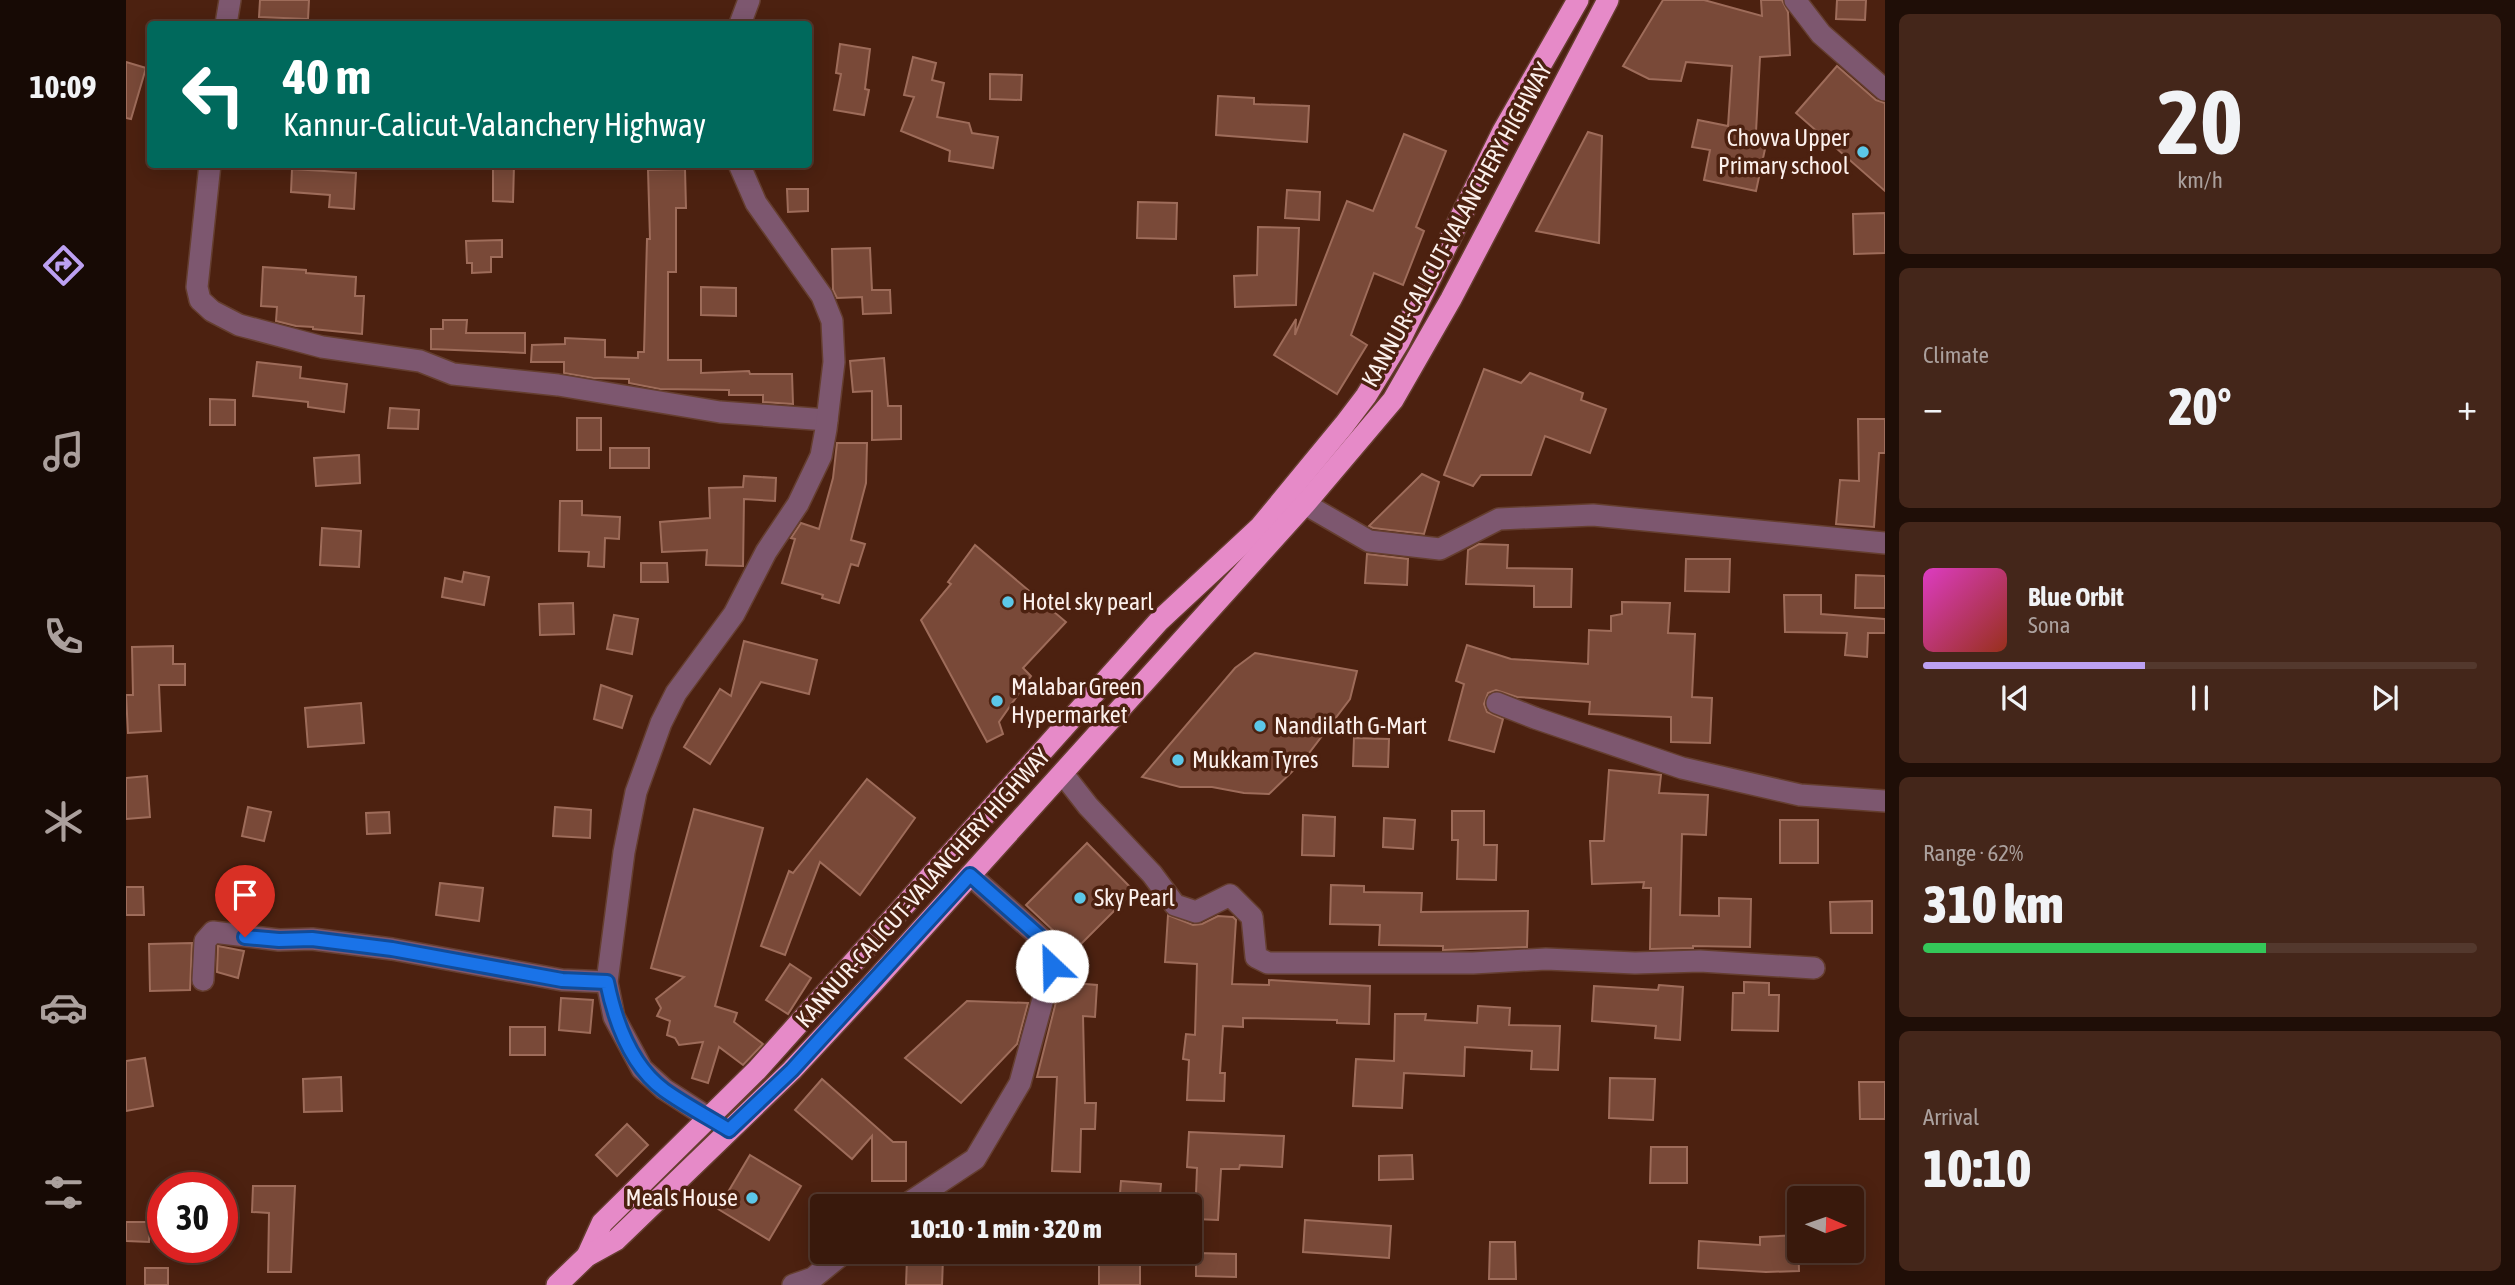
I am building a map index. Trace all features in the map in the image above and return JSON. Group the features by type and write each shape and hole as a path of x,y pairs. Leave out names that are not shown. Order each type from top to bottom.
{"highway":[{"name":"KANNUR-CALICUT-VALANCHERY HIGHWAY","path":"568,1281 587,1256 602,1223 709,1118 807,1016 1159,621 1260,527 1344,425 1366,396 1399,342 1503,131 1578,0"},
{"name":"KANNUR-CALICUT-VALANCHERY HIGHWAY","path":"587,1256 616,1240 792,1070 1063,774 1305,504 1393,400 1451,299 1608,0"},
{"path":"709,1118 729,1130"}],"street":[{"path":"226,21 230,0"},
{"path":"741,21 749,0"},
{"path":"1796,0 1821,34 1885,90"},
{"path":"210,168 197,287 200,300 206,306 239,325 322,347 420,361 453,374 599,391 720,412 827,420"},
{"path":"709,1118 663,1089 642,1069 614,1017 607,982 624,852 636,792 648,757 676,693 734,614 766,552 798,504 821,456 827,420 834,362 832,321 822,296 756,203 741,168"},
{"path":"1305,504 1369,541 1440,549 1500,519 1593,515 1885,544"},
{"path":"1497,703 1682,768 1800,795 1885,801"},
{"path":"1063,774 1088,806 1152,874 1175,905 1196,912 1230,895 1252,917 1256,957 1268,963 1472,963 1568,959 1635,963 1700,961 1814,968"},
{"path":"922,1194 975,1159 1020,1083 1052,966 1050,946 970,875"},
{"path":"203,981 205,941 213,932 279,940 312,939 392,949 562,980 607,982"},
{"path":"793,1285 813,1278 830,1264"}],"building":[{"path":"260,0 309,0 308,19 259,17"},
{"path":"1663,0 1704,0 1762,16 1761,0 1782,0 1788,12 1790,55 1760,57 1756,132 1768,135 1756,191 1704,180 1710,150 1692,147 1698,120 1728,126 1732,66 1686,62 1681,81 1649,79 1623,66"},
{"path":"1837,0 1866,0 1865,20 1836,19"},
{"path":"840,44 870,49 865,89 869,90 864,115 834,110 841,74 836,73"},
{"path":"913,57 936,63 932,80 944,83 937,117 969,123 972,133 998,137 993,168 949,161 950,151 901,131 914,97 904,95"},
{"path":"126,62 146,68 131,119 126,118"},
{"name":"Chovva Upper Primary school","path":"1837,66 1876,100 1885,103 1885,191 1796,113"},
{"path":"990,74 1022,75 1021,100 990,99"},
{"path":"1218,96 1254,98 1254,104 1309,106 1307,142 1216,135"},
{"path":"1588,132 1602,136 1599,243 1536,231"},
{"path":"1404,134 1446,151 1416,227 1424,231 1403,285 1374,273 1351,335 1367,345 1337,394 1274,355 1296,319 1295,335 1347,201 1373,211"},
{"path":"493,168 514,168 513,202 493,201"},
{"path":"292,169 356,173 354,209 329,207 330,195 291,192"},
{"path":"685,169 686,208 676,208 676,272 668,272 668,360 701,360 701,373 749,371 750,374 792,374 793,404 763,402 763,395 729,395 729,390 660,389 629,383 629,379 593,378 564,373 564,362 531,362 532,345 565,344 565,338 605,340 605,357 638,358 638,352 644,352 647,239 650,239 648,170"},
{"path":"787,189 808,189 808,211 788,212"},
{"path":"1287,190 1320,192 1319,220 1285,218"},
{"path":"1138,202 1177,203 1176,239 1137,238"},
{"path":"1885,213 1885,253 1854,254 1853,214"},
{"path":"1258,227 1299,228 1296,305 1235,307 1234,276 1257,275"},
{"path":"502,240 502,257 491,257 491,272 472,273 472,263 467,263 466,241"},
{"path":"870,248 872,290 890,290 891,313 863,314 862,297 837,298 833,290 832,249"},
{"path":"263,267 356,277 355,296 364,296 362,334 313,329 276,321 277,307 261,306"},
{"path":"701,287 736,288 736,316 701,315"},
{"path":"443,320 467,320 466,333 525,333 525,353 431,349 431,329 443,329"},
{"path":"884,358 888,406 901,406 901,439 872,440 872,391 853,392 850,361"},
{"path":"257,362 301,367 300,378 347,384 344,412 308,407 308,402 253,396"},
{"path":"1484,369 1521,383 1530,373 1583,393 1581,400 1606,409 1590,453 1545,436 1531,475 1481,475 1473,486 1444,475"},
{"path":"210,399 235,400 235,425 210,425"},
{"path":"390,408 419,410 418,429 388,428"},
{"path":"577,418 601,418 601,450 577,450"},
{"path":"1858,419 1885,419 1885,453 1879,453 1874,527 1836,524 1840,480 1859,481"},
{"path":"837,443 867,443 866,483 851,540 865,544 858,566 851,564 839,603 822,598 823,595 782,583 795,539 791,538 801,523 819,529 833,478"},
{"path":"610,448 649,448 649,468 610,468"},
{"path":"359,455 360,483 316,486 314,458"},
{"path":"1422,474 1439,482 1424,534 1369,526"},
{"path":"744,476 776,478 775,501 744,499 743,566 706,565 707,550 662,552 660,522 710,518 709,488 743,487"},
{"path":"560,501 582,501 582,515 620,517 619,539 605,538 604,567 588,566 589,552 559,551"},
{"path":"322,528 361,531 359,567 320,565"},
{"path":"1479,544 1508,545 1507,568 1572,569 1571,607 1534,607 1534,586 1466,584 1468,550"},
{"path":"975,545 1066,622 1023,668 1031,676 999,722 1003,734 987,742 921,620 951,584 948,582"},
{"path":"1367,554 1408,559 1407,585 1365,583"},
{"path":"1686,559 1730,559 1729,592 1685,591"},
{"path":"641,563 667,563 668,582 641,582"},
{"path":"464,572 489,577 484,605 442,597 445,578 462,582"},
{"path":"1856,575 1885,576 1885,608 1855,608"},
{"path":"1784,595 1821,595 1821,614 1885,619 1885,633 1868,633 1867,657 1845,655 1847,633 1785,632"},
{"path":"1622,602 1670,603 1668,633 1695,634 1692,697 1712,698 1710,743 1671,742 1671,717 1589,714 1590,702 1517,697 1496,690 1488,693 1484,704 1487,712 1503,719 1494,752 1449,740 1464,684 1456,681 1467,645 1511,659 1588,664 1589,630 1611,631 1611,616 1622,614"},
{"path":"573,603 574,634 540,635 539,604"},
{"path":"614,615 638,619 632,654 607,649"},
{"path":"744,641 817,660 809,694 761,682 710,764 684,747 720,689 731,696"},
{"path":"173,646 173,664 185,664 185,685 159,685 161,731 128,733 126,695 133,695 132,647"},
{"name":"Nandilath G-Mart","path":"1255,653 1357,671 1350,699 1303,761 1269,794 1212,787 1180,787 1142,777 1235,668"},
{"path":"601,685 632,696 622,728 594,719"},
{"path":"361,703 364,743 308,747 305,708"},
{"path":"1354,738 1389,739 1388,767 1353,766"},
{"path":"1609,770 1661,775 1659,793 1708,795 1706,835 1682,834 1680,915 1719,916 1719,898 1751,899 1750,947 1693,946 1650,949 1651,888 1643,888 1644,882 1592,884 1590,841 1604,841"},
{"path":"147,776 150,817 126,819 126,778"},
{"path":"867,779 915,818 860,895 820,862 785,955 761,946 789,871 793,873"},
{"path":"248,807 271,812 264,841 242,836"},
{"path":"555,807 591,810 590,838 553,836"},
{"path":"694,809 763,828 715,1006 737,1013 734,1022 763,1044 743,1065 719,1047 708,1083 692,1078 703,1042 679,1045 675,1038 667,1035 670,1021 657,1016 661,1008 656,999 684,977 651,968"},
{"path":"1452,811 1484,811 1484,845 1497,845 1496,880 1457,879 1458,840 1452,840"},
{"path":"389,812 390,833 367,834 366,813"},
{"path":"1303,815 1335,817 1334,856 1302,855"},
{"path":"1384,818 1415,820 1413,849 1383,847"},
{"path":"1780,820 1818,820 1818,863 1780,863"},
{"name":"Sky Pearl","path":"1087,843 1134,891 1072,953 1059,936 1026,905"},
{"path":"440,883 483,888 479,921 436,915"},
{"path":"1331,885 1364,886 1364,892 1422,893 1421,912 1528,911 1527,947 1443,950 1443,946 1379,945 1380,925 1330,924"},
{"path":"126,887 143,887 144,915 126,915"},
{"path":"1872,901 1872,933 1831,933 1830,902"},
{"path":"1168,915 1193,925 1202,924 1218,916 1233,917 1236,920 1232,984 1269,985 1269,980 1370,986 1369,1024 1337,1023 1337,1020 1243,1018 1243,1027 1223,1026 1220,1073 1225,1073 1224,1101 1187,1100 1189,1060 1183,1059 1186,1034 1195,1035 1197,964 1165,962"},
{"path":"192,943 190,990 150,991 149,944"},
{"path":"218,946 244,951 238,978 217,972"},
{"path":"790,964 811,978 788,1014 766,1000"},
{"path":"1061,982 1097,985 1095,1017 1083,1016 1085,1103 1096,1103 1095,1129 1081,1129 1080,1172 1052,1171 1057,1077 1037,1077"},
{"path":"1744,982 1769,983 1769,995 1779,995 1778,1031 1732,1030 1733,993 1744,993"},
{"path":"1659,985 1683,987 1680,1040 1655,1038 1656,1026 1592,1021 1594,986 1658,990"},
{"path":"561,998 593,1000 590,1033 559,1030"},
{"path":"967,1001 1028,1003 1017,1044 961,1103 905,1058"},
{"path":"1478,1006 1510,1008 1509,1025 1560,1026 1558,1070 1531,1069 1532,1051 1465,1047 1464,1076 1404,1073 1402,1108 1353,1106 1356,1059 1394,1061 1395,1014 1426,1014 1425,1020 1477,1023"},
{"path":"510,1027 545,1027 545,1055 510,1055"},
{"path":"145,1058 153,1106 126,1111 126,1061"},
{"path":"341,1077 342,1111 304,1112 303,1079"},
{"path":"1610,1078 1655,1079 1653,1120 1609,1118"},
{"path":"822,1079 893,1142 906,1142 906,1181 872,1181 872,1136 852,1159 795,1110"},
{"path":"1859,1082 1885,1082 1885,1119 1860,1119"},
{"path":"627,1124 648,1145 617,1176 596,1155"},
{"path":"1189,1132 1284,1136 1282,1167 1240,1165 1239,1169 1221,1169 1218,1220 1202,1219 1202,1194 1196,1194 1197,1168 1187,1167"},
{"path":"1651,1147 1687,1147 1687,1183 1650,1183"},
{"path":"750,1155 801,1186 769,1240 718,1209"},
{"path":"1412,1155 1413,1179 1379,1180 1379,1156"},
{"path":"1121,1181 1161,1184 1160,1194 1120,1194"},
{"path":"253,1186 295,1186 291,1272 268,1272 269,1213 252,1212"},
{"path":"1305,1220 1391,1226 1389,1258 1303,1252"},
{"path":"126,1222 147,1222 147,1242 126,1241"},
{"path":"1787,1236 1787,1264 1799,1264 1799,1271 1698,1268 1699,1241 1760,1245 1760,1237"},
{"path":"1490,1242 1515,1242 1516,1279 1489,1279"},
{"path":"1202,1253 1236,1254 1236,1277 1196,1276 1196,1264 1202,1264"},
{"path":"907,1264 943,1264 942,1285 906,1285"},
{"path":"1099,1264 1140,1264 1140,1285 1099,1285"},
{"path":"145,1268 168,1268 168,1285 145,1285"}],"place":[{"name":"Chovva Upper Primary school","path":"1863,152"},
{"name":"Hotel sky pearl","path":"1008,602"},
{"name":"Malabar Green Hypermarket","path":"997,701"},
{"name":"Nandilath G-Mart","path":"1260,726"},
{"name":"Mukkam Tyres","path":"1178,760"},
{"name":"Sky Pearl","path":"1080,898"},
{"name":"Meals House","path":"752,1198"}],"route":[{"path":"245,937 312,939 392,949 517,974 607,982 614,1017 642,1069 663,1089 729,1130 792,1070 970,875 1050,946 1052,966"}]}
